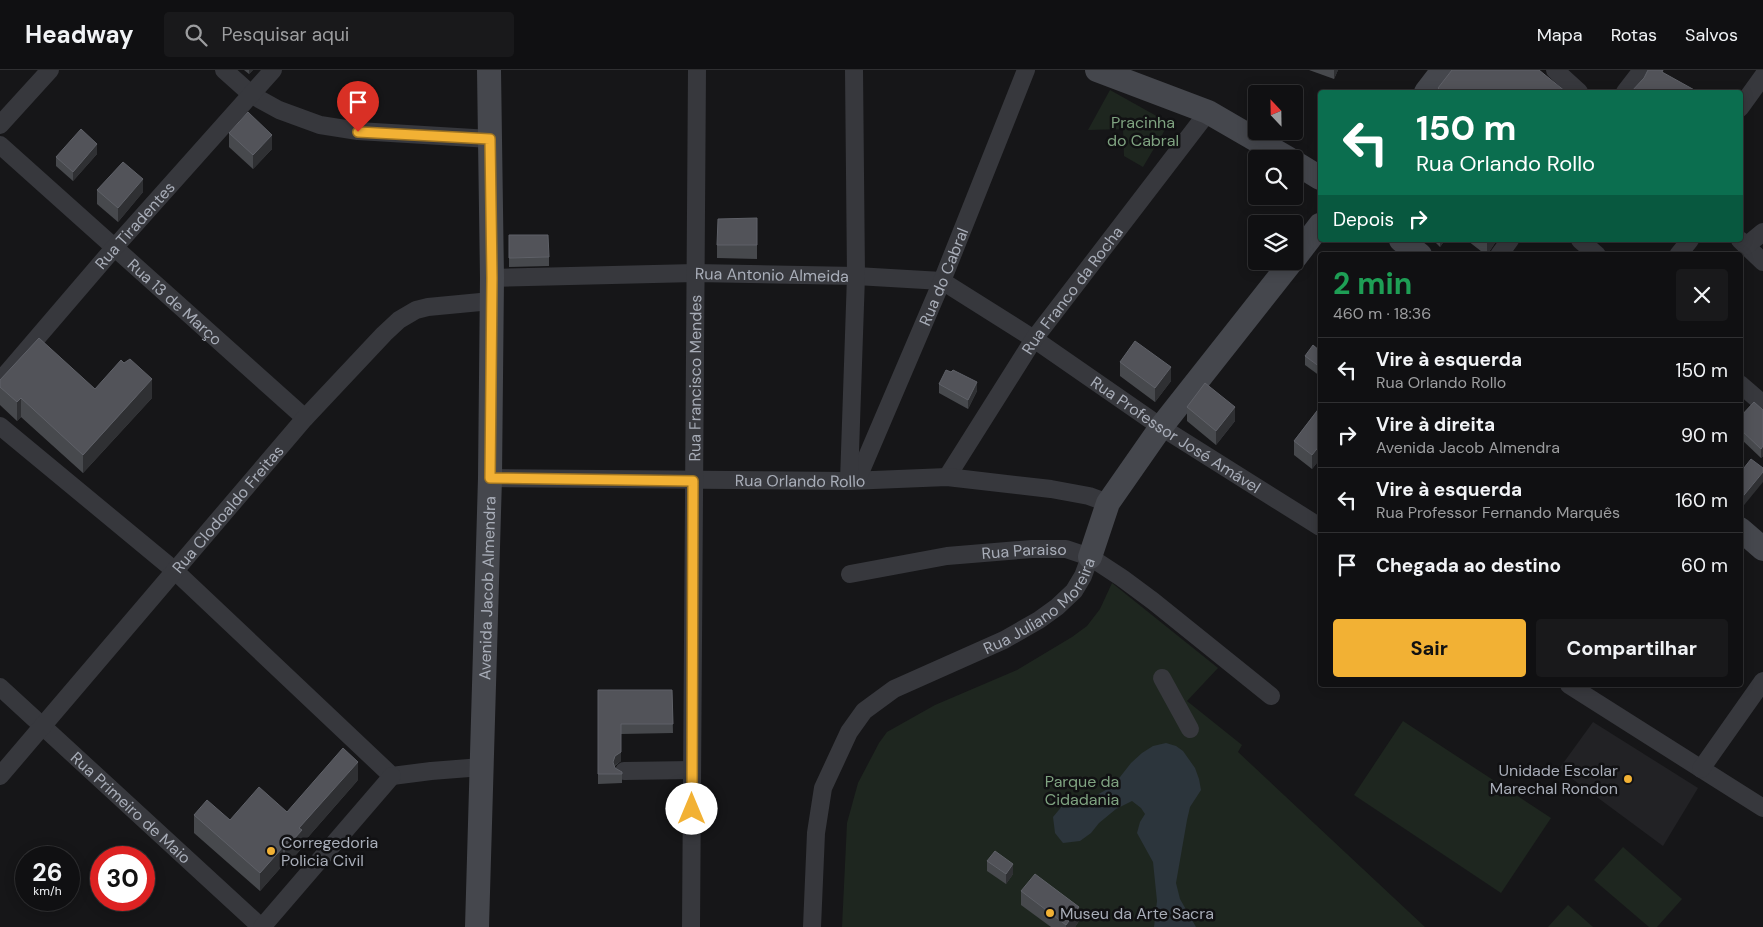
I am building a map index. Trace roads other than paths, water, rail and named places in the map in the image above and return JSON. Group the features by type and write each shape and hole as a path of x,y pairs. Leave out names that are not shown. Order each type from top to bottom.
{"street":[{"path":"0,125 50,70"},
{"path":"224,70 252,95 279,110 320,125 358,132 490,139"},
{"name":"Rua Tiradentes","path":"0,382 114,248 273,70"},
{"name":"Avenida Jacob Almendra","path":"477,927 490,478 492,278 490,70"},
{"name":"Rua Francisco Mendes","path":"691,927 697,70"},
{"path":"853,480 856,276 854,70"},
{"name":"Rua do Cabral","path":"853,480 942,280 1026,70"},
{"path":"1098,70 1208,112 1273,150"},
{"path":"1428,90 1443,70"},
{"path":"1555,70 1577,90"},
{"path":"1627,90 1642,70"},
{"path":"1743,104 1763,76"},
{"name":"Rua Franco da Rocha","path":"947,477 1034,339 1208,112"},
{"name":"Rua 13 de Março","path":"0,145 305,418"},
{"path":"1303,168 1318,177"},
{"name":"Rua Juliano Moreira","path":"1303,247 1318,229"},
{"path":"1763,232 1743,243 1763,262"},
{"path":"1404,242 1416,252"},
{"path":"1582,242 1594,252"},
{"path":"1680,252 1688,242"},
{"name":"Rua Juliano Moreira","path":"812,927 816,833 823,788 849,732 864,711 894,689 1004,640 1039,620 1074,591 1083,576 1108,503 1162,427 1285,270"},
{"name":"Rua Antonio Almeida","path":"492,278 695,274 856,276 942,280"},
{"path":"942,280 1034,339"},
{"name":"Rua Clodoaldo Freitas","path":"0,776 305,418 384,334 404,317 416,310 428,307 491,302"},
{"name":"Rua Professor José Amável","path":"1034,339 1162,427 1318,526"},
{"path":"1743,387 1763,404"},
{"path":"0,426 174,570 392,776"},
{"name":"Rua Orlando Rollo","path":"490,478 693,481 853,480 947,477 1051,489 1089,496 1108,503"},
{"path":"1743,532 1763,549"},
{"name":"Rua Paraiso","path":"850,574 947,556 1032,549 1066,549 1090,557 1153,601 1271,696"},
{"path":"1160,681 1184,725"},
{"path":"1701,769 1763,681"},
{"name":"Rua Primeiro de Maio","path":"0,687 262,927"},
{"path":"1572,687 1763,808"},
{"path":"262,927 392,776 482,767"},
{"path":"624,771 692,770"}],"place":[{"name":"Unidade Escolar Marechal Rondon","path":"1628,779"},
{"name":"Corregedoria Policia Civil","path":"271,851"},
{"name":"Museu da Arte Sacra","path":"1050,913"}],"park label":[{"name":"Pracinha do Cabral","path":"1143,131"},
{"name":"Parque da Cidadania","path":"1082,790"}]}
